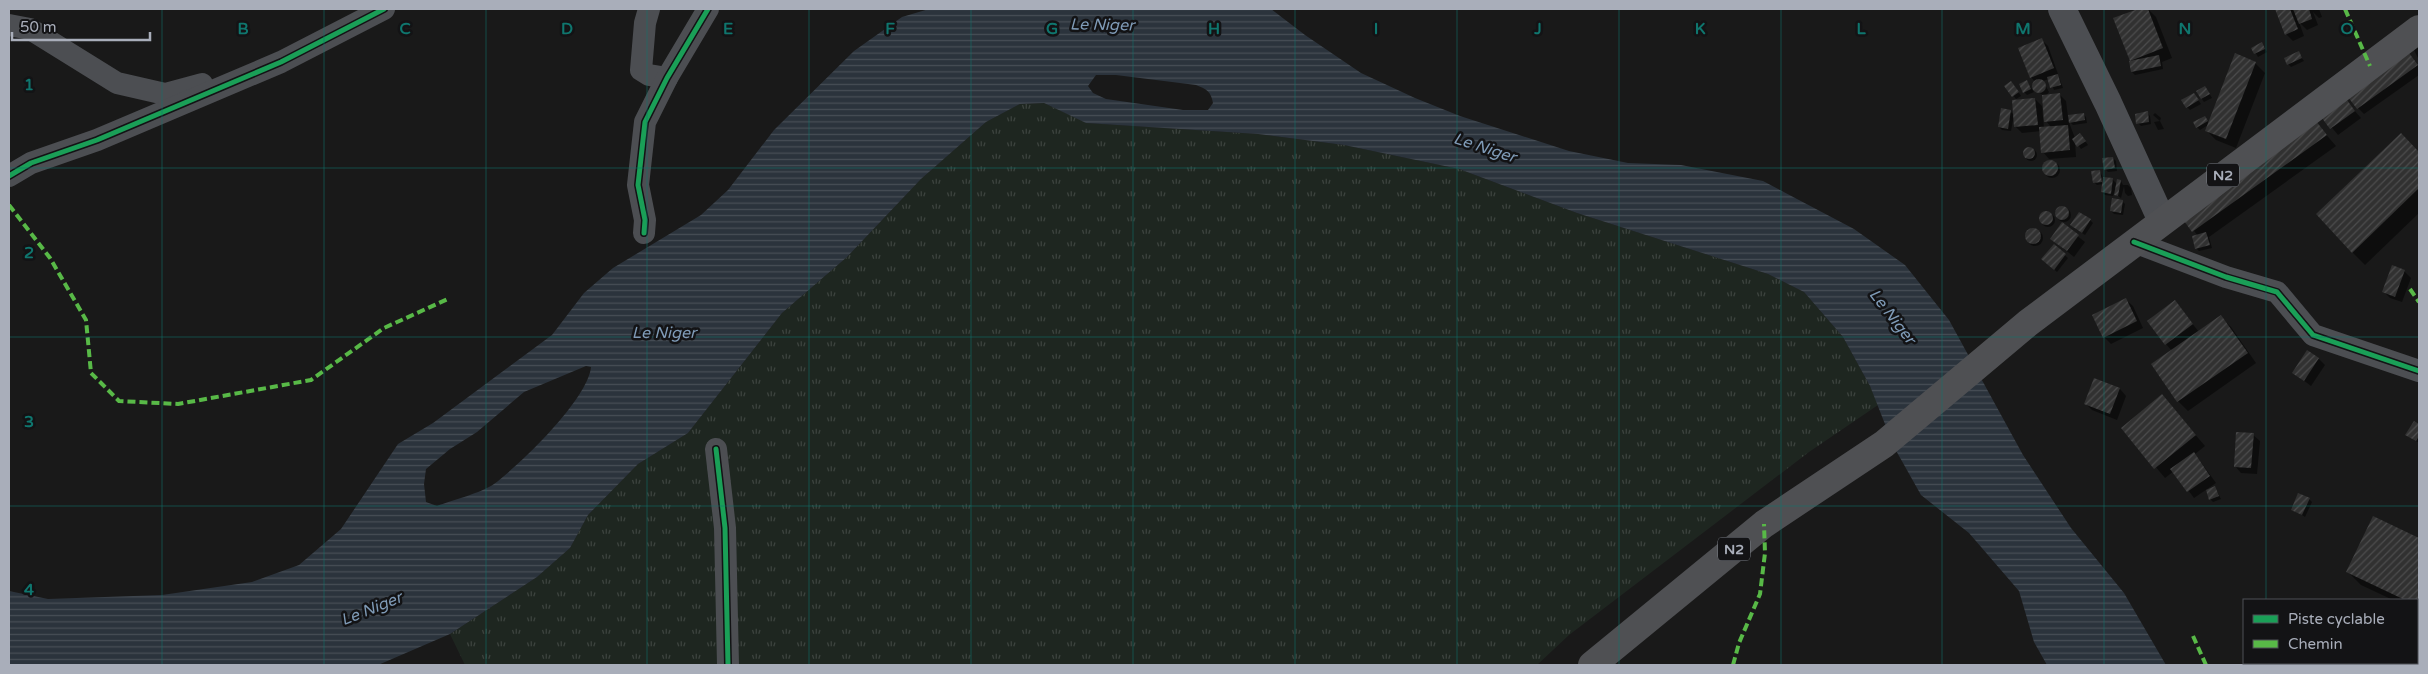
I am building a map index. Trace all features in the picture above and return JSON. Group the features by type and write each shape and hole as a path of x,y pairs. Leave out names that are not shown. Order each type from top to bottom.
{"highway":[{"name":"N2","path":"1592,665 1764,524 1884,444 2028,323 2419,28"}],"street":[{"path":"9,176 31,163 97,140 281,62 384,9"},
{"path":"649,9 645,23 641,70 649,75 667,78"},
{"path":"644,233 645,220 638,185 645,122 667,78 708,9"},
{"path":"2062,9 2108,103 2162,221"},
{"path":"9,25 30,29 117,83 165,94 201,83 217,90"},
{"path":"2134,242 2226,277 2277,292 2313,335 2419,371"},
{"path":"716,449 725,528 728,665"}],"green space":[{"path":"1044,103 1087,123 1258,134 1344,145 1459,169 1577,213 1768,274 1804,292 1843,337 1870,386 1878,405 1809,452 1569,635 1537,665 465,665 450,634 537,577 570,548 588,515 638,464 688,433 782,313 847,257 921,179 986,122 1020,104"}],"water":[{"name":"Le Niger","path":"929,9 1271,9 1361,73 1460,116 1569,151 1628,163 1681,165 1763,181 1854,229 1905,265 1949,320 2023,455 2071,528 2124,593 2166,665 2047,665 2034,642 2019,591 1969,533 1921,495 1894,447 1870,386 1843,337 1804,292 1768,274 1577,213 1459,169 1344,145 1258,134 1086,123 1044,103 1020,104 986,122 921,179 847,257 782,313 688,433 638,464 588,515 570,548 537,577 450,634 378,665 9,665 9,591 48,599 162,595 252,582 299,565 341,529 398,444 433,423 552,335 584,293 613,268 701,215 728,190 774,130 854,51 902,17","holes":["1096,75 1116,75 1196,85 1207,91 1213,103 1208,110 1183,110 1106,99 1093,93 1088,86","586,366 591,367 587,380 566,413 536,447 506,475 494,484 467,496 437,506 426,502 424,484 426,469 450,449 477,432 524,392"]}],"building":[{"path":"2138,9 2148,9 2163,48 2130,61 2113,18"},
{"path":"2275,9 2290,9 2298,29 2285,35"},
{"path":"2293,9 2309,9 2312,19 2299,24"},
{"path":"2042,38 2054,68 2030,78 2018,48"},
{"path":"2262,42 2265,49 2254,54 2251,48"},
{"path":"2299,51 2302,58 2287,65 2284,58"},
{"path":"2235,53 2256,62 2226,139 2205,131"},
{"path":"2409,53 2418,65 2357,109 2348,97"},
{"path":"2159,55 2161,66 2131,72 2129,61"},
{"path":"2058,74 2061,85 2050,88 2047,77"},
{"path":"2039,79 2044,81 2046,86 2044,91 2039,93 2034,91 2032,86 2034,81"},
{"path":"2027,80 2031,89 2023,93 2019,84"},
{"path":"2011,81 2019,92 2012,97 2004,86"},
{"path":"2205,86 2210,94 2201,99 2196,91"},
{"path":"2060,93 2063,120 2044,122 2042,95"},
{"path":"2194,93 2199,100 2186,108 2181,100"},
{"path":"2035,98 2038,125 2014,127 2012,100"},
{"path":"2347,100 2355,111 2330,129 2322,118"},
{"path":"2001,108 2011,110 2008,129 1998,127"},
{"path":"2148,111 2149,122 2136,124 2135,114"},
{"path":"2084,113 2085,120 2069,123 2068,115"},
{"path":"2205,116 2208,121 2196,128 2193,122"},
{"path":"2316,121 2327,135 2192,232 2182,218"},
{"path":"2068,125 2070,150 2041,153 2039,127"},
{"path":"2080,133 2086,141 2077,147 2072,139"},
{"path":"2401,133 2419,152 2419,188 2352,253 2316,214"},
{"path":"2031,147 2034,148 2034,158 2027,159 2024,158 2023,151 2024,148"},
{"path":"2113,157 2115,168 2104,170 2102,158"},
{"path":"2050,160 2056,162 2058,168 2056,174 2050,176 2044,174 2042,168 2044,162"},
{"path":"2100,170 2102,182 2093,183 2091,171"},
{"path":"2103,177 2113,178 2111,194 2101,192"},
{"path":"2117,179 2121,180 2118,196 2114,195"},
{"path":"2112,198 2123,200 2121,213 2110,211"},
{"path":"2062,206 2067,208 2069,213 2067,218 2062,220 2057,218 2055,213 2057,208"},
{"path":"2046,211 2051,213 2053,218 2051,223 2046,225 2041,223 2039,218 2041,213"},
{"path":"2079,212 2091,219 2082,233 2070,225"},
{"path":"2062,222 2079,235 2067,251 2050,239"},
{"path":"2033,228 2039,230 2041,236 2039,242 2033,244 2027,242 2025,236 2027,230"},
{"path":"2206,232 2210,245 2195,249 2192,236"},
{"path":"2054,244 2066,254 2054,270 2041,259"},
{"path":"2392,265 2405,270 2395,297 2382,292"},
{"path":"2126,298 2137,321 2103,338 2092,315"},
{"path":"2175,300 2193,324 2165,345 2147,321"},
{"path":"2221,315 2248,353 2177,402 2151,364"},
{"path":"2307,350 2319,358 2304,381 2292,373"},
{"path":"2094,378 2120,388 2110,414 2084,404"},
{"path":"2162,394 2196,435 2154,469 2121,428"},
{"path":"2414,421 2419,424 2419,436 2416,441 2405,435"},
{"path":"2236,432 2254,433 2251,468 2234,467"},
{"path":"2194,452 2210,476 2187,492 2170,469"},
{"path":"2215,486 2219,496 2209,500 2206,490"},
{"path":"2298,493 2310,498 2302,515 2291,510"},
{"path":"2373,516 2419,538 2419,607 2418,599 2403,599 2346,572"}],"marked path":[{"path":"2345,9 2370,66"},
{"path":"9,205 50,258 86,320 91,373 119,401 178,404 311,380 384,328 450,298"},
{"path":"2410,289 2419,302"},
{"path":"1733,665 1739,643 1760,594 1765,553 1764,524"},
{"path":"2193,636 2206,665"}],"cycle path":[{"path":"9,176 31,163 97,140 281,62 384,9"},
{"path":"644,233 645,220 638,185 645,122 667,78 708,9"},
{"path":"2134,242 2226,277 2277,292 2313,335 2419,371"},
{"path":"716,449 725,528 728,665"}]}
